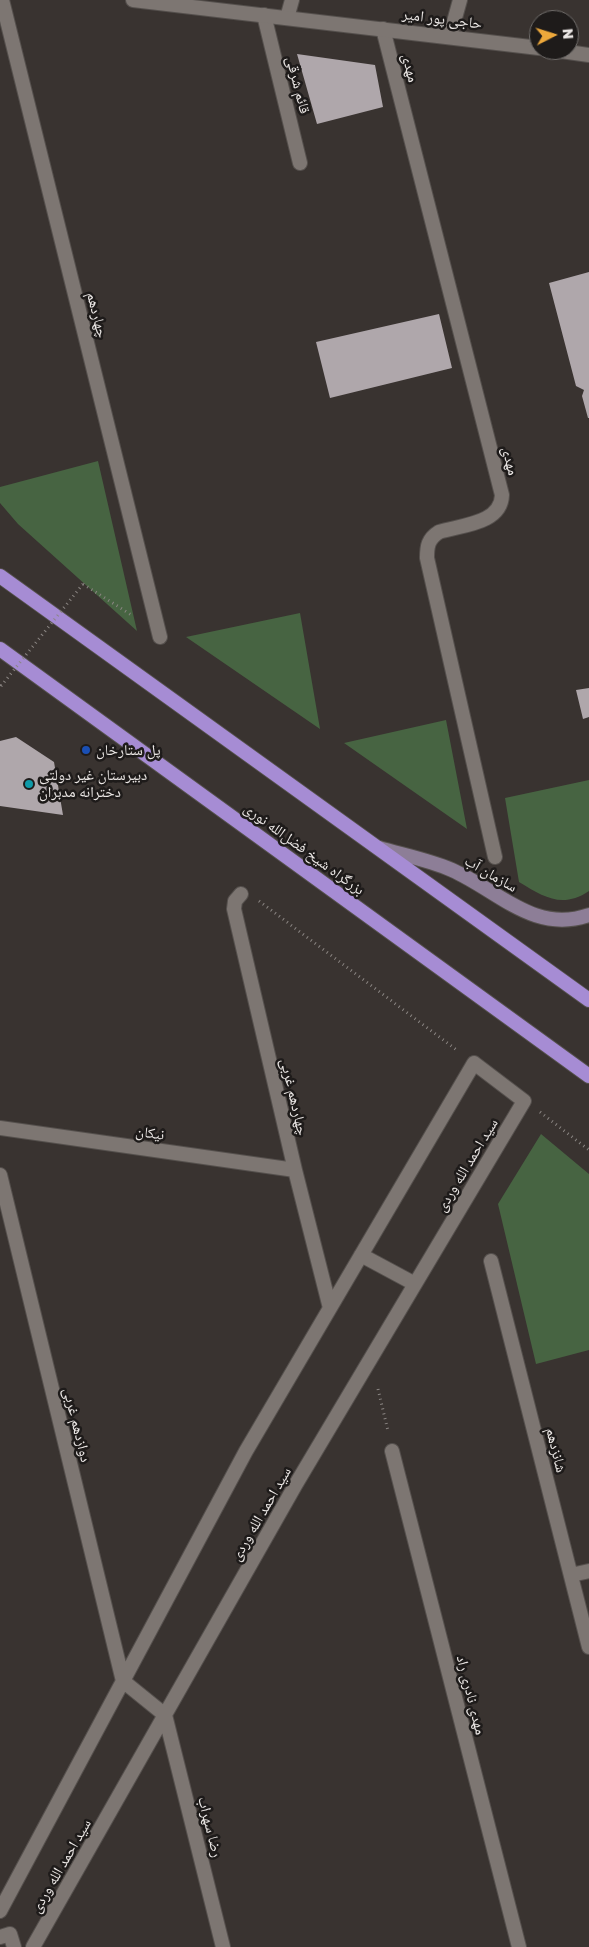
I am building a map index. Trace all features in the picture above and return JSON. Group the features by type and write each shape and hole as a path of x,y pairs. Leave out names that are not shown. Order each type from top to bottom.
{"highway":[{"path":"0,576 589,1000"},
{"name":"بزرگراه شیخ فضل‌الله نوری","path":"0,649 589,1076"}],"main road":[{"name":"سازمان آب","path":"376,847 452,870 508,903 536,916 562,921 589,914"}],"street":[{"name":"چهاردهم","path":"2,0 160,637"},
{"name":"حاجی پور امیر","path":"133,0 529,47"},
{"path":"287,18 292,0"},
{"path":"450,36 460,0"},
{"name":"قائم شرقی","path":"264,15 300,163"},
{"name":"مهدی","path":"383,29 502,495 502,506 495,514 439,532 430,537 426,546 427,558 495,857"},
{"name":"چهاردهم غربی","path":"241,894 235,901 234,909 295,1170 330,1308"},
{"path":"474,1063 524,1101"},
{"name":"سید احمد الله وردی","path":"0,1911 246,1451 474,1063"},
{"name":"سید احمد الله وردی","path":"33,1947 371,1358 524,1101"},
{"name":"نیکان","path":"0,1128 295,1170"},
{"name":"دوازدهم غربی","path":"0,1175 123,1682"},
{"path":"361,1255 415,1284"},
{"name":"شانزدهم","path":"491,1261 589,1648"},
{"name":"مهدی نادری راد","path":"392,1451 519,1947"},
{"path":"571,1575 589,1571"},
{"path":"123,1682 165,1715"},
{"name":"رضا سهراب","path":"165,1715 223,1947"}],"path":[{"path":"1,685 83,584 117,604"},
{"path":"241,894 249,895 256,899 474,1063"},
{"path":"524,1101 589,1150"},
{"path":"371,1358 392,1451"}],"green space":[{"path":"98,461 137,631 18,524 0,503 0,487"},
{"path":"300,613 320,729 186,637"},
{"path":"446,720 467,829 344,743"},
{"path":"589,780 589,891 570,899 553,899 519,882 505,798"},
{"path":"541,1134 589,1174 589,1350 536,1364 498,1204"}],"building":[{"path":"297,54 375,65 383,107 317,124"},
{"path":"589,272 588,418 582,396 584,390 576,386 549,283"},
{"path":"439,314 452,368 330,398 316,342"},
{"path":"589,688 589,717 583,719 576,690"},
{"name":"دبیرستان غیر دولتی دخترانه مدبران","path":"16,737 54,762 63,815 0,806 0,741"}],"place":[{"name":"پل ستارخان","path":"86,750"},
{"name":"دبیرستان غیر دولتی دخترانه مدبران","path":"29,784"}]}
